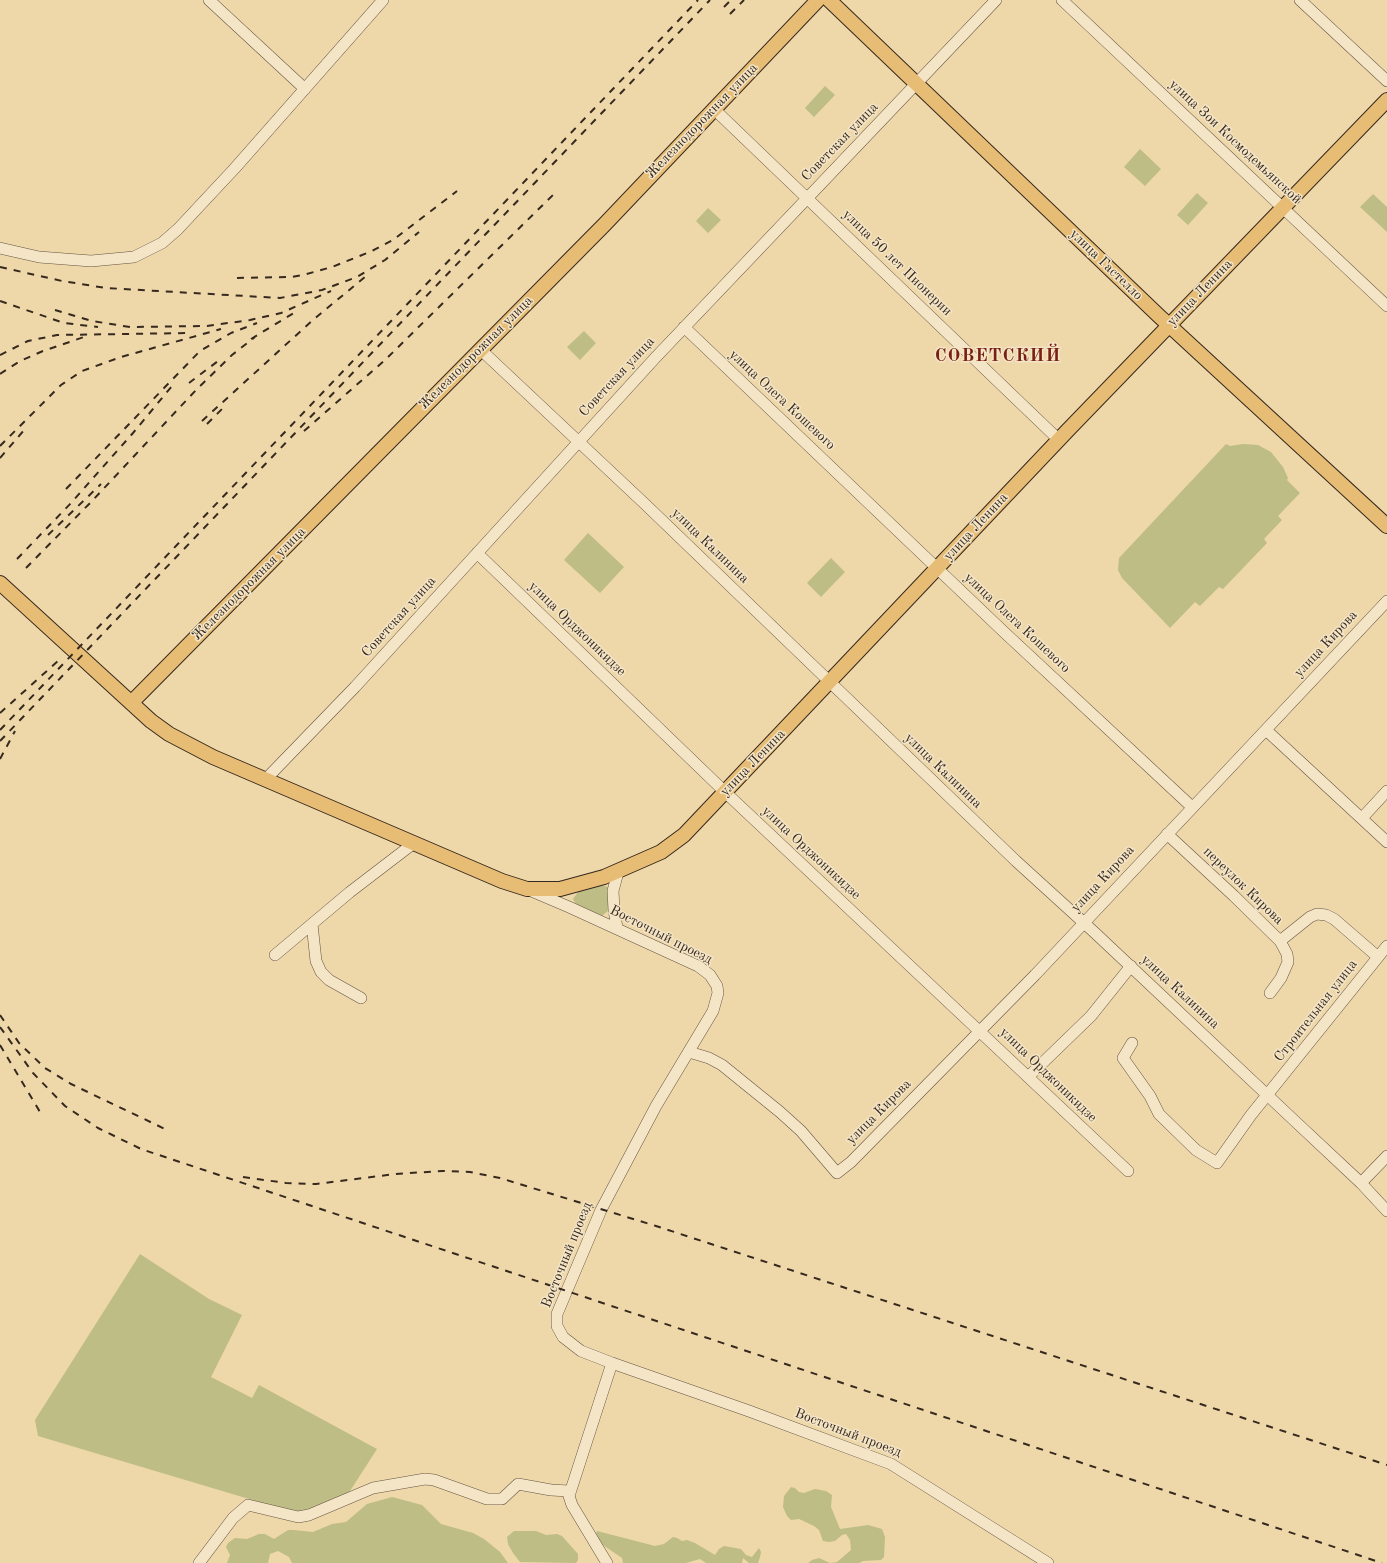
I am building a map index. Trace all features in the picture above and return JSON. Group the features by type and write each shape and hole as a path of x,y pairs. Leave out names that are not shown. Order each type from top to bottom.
{"main road":[{"name":"Железнодорожная улица","path":"131,703 604,224 818,0"},
{"name":"улица Гастелло","path":"829,0 1168,325 1387,526"},
{"name":"улица Ленина","path":"527,890 560,889 618,872 669,847 684,834 1168,325 1387,100"},
{"path":"0,583 131,703 169,734 213,757 265,780 502,881 527,890"}],"street":[{"path":"209,0 305,89"},
{"path":"0,248 39,257 84,261 124,258 150,250 178,229 305,89 383,0"},
{"name":"Советская улица","path":"265,780 326,718 684,327 996,0"},
{"name":"улица Зои Космодемьянской","path":"1062,0 1387,306"},
{"path":"1300,0 1387,81"},
{"name":"улица 50 лет Пионерии","path":"714,108 1059,440"},
{"name":"улица Олега Кошевого","path":"684,327 937,568 1192,807"},
{"name":"улица Калинина","path":"480,349 1016,861 1131,966 1268,1095 1387,1211"},
{"name":"улица Орджоникидзе","path":"477,553 724,792 1128,1171"},
{"name":"улица Кирова","path":"689,1052 709,1058 722,1065 780,1112 802,1131 837,1174 852,1162 980,1031 1387,601"},
{"path":"1266,730 1362,817 1387,842"},
{"path":"1362,817 1387,791"},
{"name":"переулок Кирова","path":"1166,834 1234,896 1280,941 1310,917 1318,914 1326,914 1334,918 1378,957"},
{"path":"275,955 414,843"},
{"path":"617,928 613,890 618,872"},
{"name":"Восточный проезд","path":"527,890 617,928 698,966 714,980 718,993 713,1011 622,1167 601,1210 557,1314 559,1331 568,1343 581,1351 612,1363 749,1411 891,1464 1048,1563"},
{"path":"312,924 316,961 321,972 329,980 361,998"},
{"path":"1270,993 1281,978 1288,962 1287,954 1280,941"},
{"name":"Строительная улица","path":"1132,1043 1123,1058 1150,1096 1159,1114 1196,1150 1217,1163 1232,1139 1387,946"},
{"path":"1028,1077 1091,1016 1131,966"},
{"path":"1361,1184 1387,1156"},
{"path":"607,1563 572,1506 569,1491 612,1363"},
{"path":"199,1563 241,1510 248,1505 298,1517 309,1515 373,1488 425,1479 434,1480 487,1499 502,1499 518,1484 551,1490 569,1491"}],"shaded area":[{"path":"825,86 835,95 814,117 805,108"},
{"path":"1140,149 1161,169 1145,186 1124,167"},
{"path":"1197,193 1208,203 1188,225 1177,215"},
{"path":"1373,194 1387,207 1387,232 1360,207"},
{"path":"708,208 721,220 708,233 696,221"},
{"path":"584,331 596,343 580,360 567,347"},
{"path":"1226,444 1230,446 1243,444 1258,445 1271,452 1283,467 1288,478 1287,480 1300,493 1278,516 1282,520 1264,539 1267,543 1223,589 1219,587 1200,606 1195,602 1170,628 1122,578 1118,570 1119,558"},
{"path":"588,533 624,567 600,593 564,560"},
{"path":"831,558 845,572 821,597 807,583"},
{"path":"599,885 609,887 609,910 602,916 576,904 573,899 578,892"},
{"path":"140,1254 209,1299 242,1315 211,1377 252,1398 259,1385 377,1449 350,1491 333,1502 296,1513 38,1436 35,1420"},
{"path":"791,1487 804,1493 815,1489 826,1491 832,1495 831,1507 840,1529 868,1525 882,1529 885,1537 884,1557 881,1560 863,1561 859,1563 830,1563 837,1562 851,1550 850,1540 846,1534 842,1535 835,1541 823,1541 819,1530 814,1526 799,1519 791,1520 787,1516 783,1507 784,1496"},
{"path":"392,1497 422,1505 441,1524 473,1533 484,1539 500,1552 508,1563 292,1563 289,1557 278,1551 270,1554 268,1563 227,1563 230,1555 226,1547 228,1543 235,1538 247,1539 259,1534 265,1534 274,1539 288,1530 313,1532 332,1524 346,1522 367,1504"},
{"path":"514,1531 536,1531 546,1535 557,1534 562,1536 578,1554 578,1560 576,1563 520,1562 508,1544 507,1537"},
{"path":"597,1531 655,1546 664,1544 673,1537 682,1541 687,1540 695,1543 715,1555 719,1549 724,1546 741,1549 746,1555 752,1557 759,1548 761,1552 758,1563 749,1563 743,1558 742,1563 706,1563 700,1559 686,1563 623,1563 622,1558 600,1543 596,1533"},
{"path":"819,1558 830,1563 808,1563"}],"railway":[{"path":"0,730 698,0"},
{"path":"0,741 710,0"},
{"path":"724,7 731,0"},
{"path":"730,14 744,0"},
{"path":"237,278 291,277 332,267 372,251 393,240 457,191"},
{"path":"304,431 385,360 556,192"},
{"path":"0,267 62,281 106,288 280,298 322,290 357,277 385,260 419,232"},
{"path":"202,421 314,319 365,277"},
{"path":"55,310 92,321 130,327 207,326 250,320 281,313 331,291"},
{"path":"0,301 64,323 98,327"},
{"path":"251,339 297,311"},
{"path":"66,489 200,351 231,333 257,323"},
{"path":"0,446 61,385 82,371 121,357 221,329"},
{"path":"0,355 28,341 57,335 191,333"},
{"path":"0,374 20,361 43,351 84,337"},
{"path":"26,568 93,500 196,390 232,355 255,337"},
{"path":"189,383 222,358"},
{"path":"17,559 71,503 172,386"},
{"path":"207,424 224,407"},
{"path":"0,458 25,429"},
{"path":"48,535 101,484"},
{"path":"0,713 58,661"},
{"path":"0,759 15,731"},
{"path":"0,1015 19,1043 45,1068 71,1084 165,1129"},
{"path":"0,1027 33,1073 65,1106 98,1128 141,1149 1382,1563"},
{"path":"0,1045 40,1112"},
{"path":"243,1177 286,1183 316,1184 395,1174 442,1171 470,1172 500,1178 656,1226 1387,1465"}],"district":[{"name":"СОВЕТСКИЙ","path":"998,356"}]}
